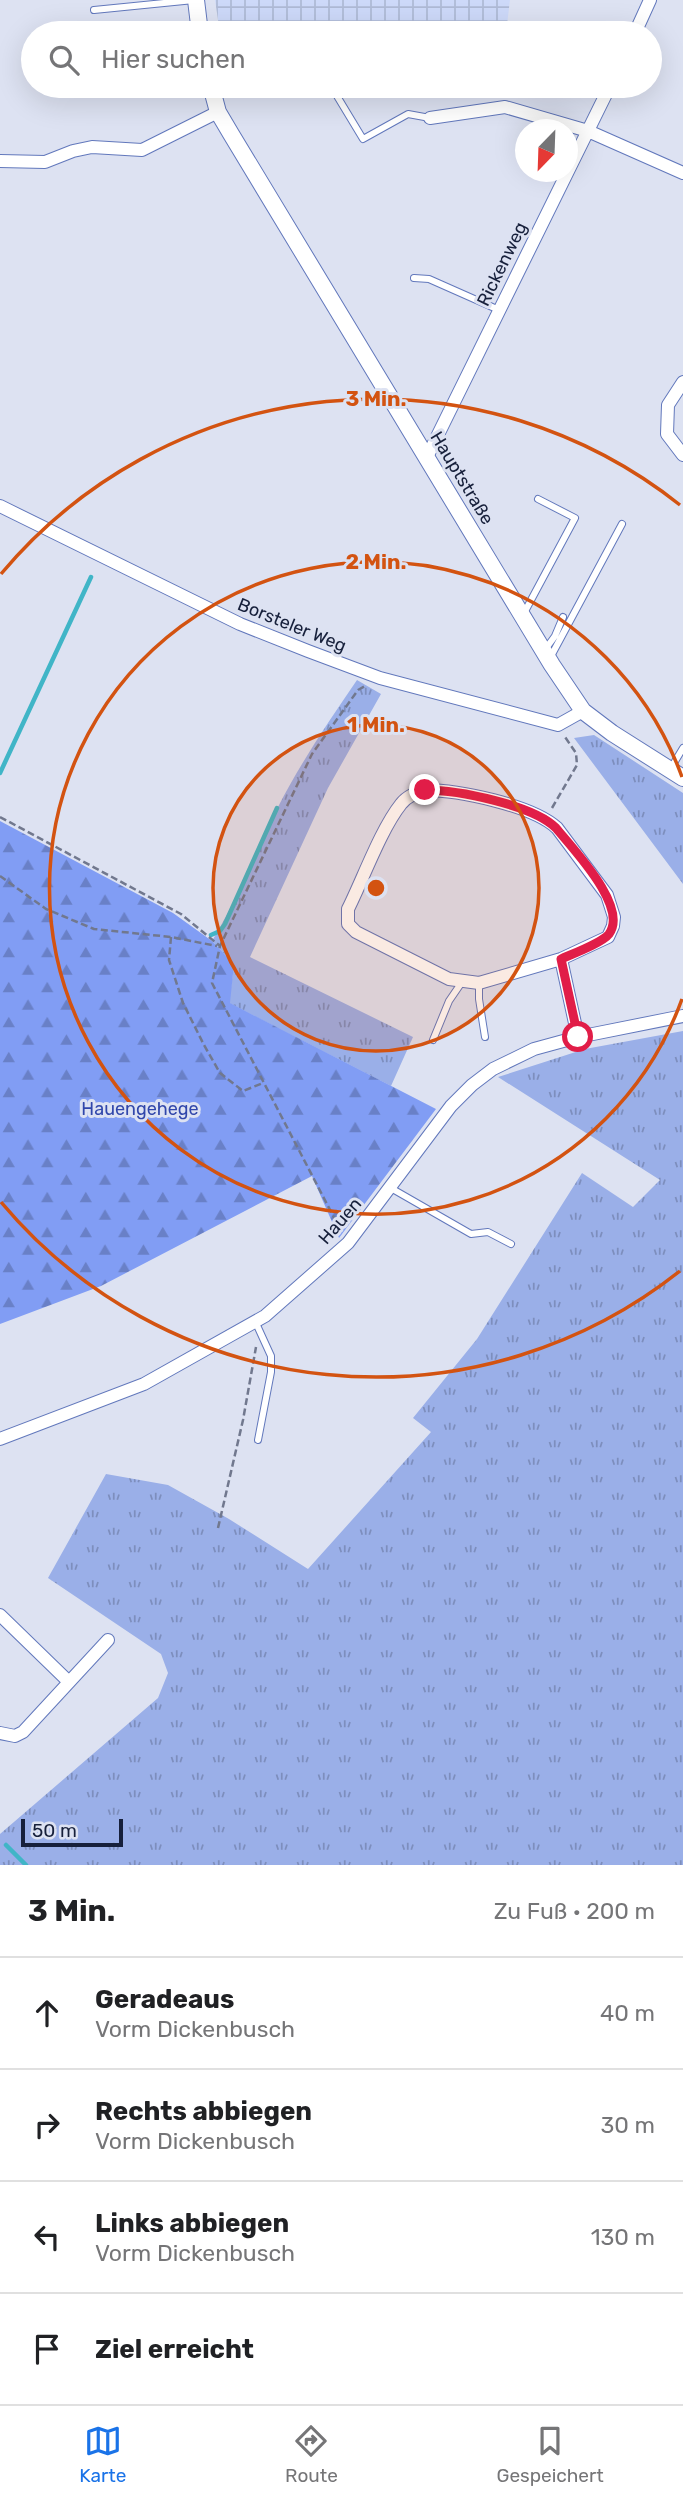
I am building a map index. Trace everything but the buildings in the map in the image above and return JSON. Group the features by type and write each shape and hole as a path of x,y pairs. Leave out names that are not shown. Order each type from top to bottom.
{"main road":[{"path":"196,0 199,21"},
{"name":"Hauptstraße","path":"214,98 218,112 546,656 583,710 612,733 676,774"}],"street":[{"path":"640,21 650,0"},
{"name":"Rickenweg","path":"426,457 604,98"},
{"path":"430,118 505,107 588,131 683,173"},
{"path":"0,161 46,162 92,147 142,150 218,112"},
{"path":"683,382 668,405 667,434 683,455"},
{"name":"Borsteler Weg","path":"0,506 240,624 380,678 558,725"},
{"path":"558,725 583,710"},
{"path":"425,790 444,790 512,806 547,819 607,895 614,917 608,937 561,959 479,983 462,982 449,979 356,932 348,923 348,909 401,803 411,795 425,790"},
{"path":"561,959 578,1037"},
{"name":"Hauen","path":"0,1439 144,1384 265,1317 348,1243 451,1106 472,1085 513,1057 578,1037 683,1016"},
{"path":"0,1615 69,1682"},
{"path":"0,1733 15,1736 23,1732 108,1640"}],"lane":[{"path":"94,10 196,0"},
{"path":"338,98 363,139 408,114 430,118"},
{"path":"414,278 429,279 499,310"},
{"path":"522,617 575,518 538,499"},
{"path":"546,656 622,524"},
{"path":"546,656 564,617"},
{"path":"676,774 683,748"},
{"path":"433,1040 449,1001 462,982"},
{"path":"479,983 478,999 485,1037"},
{"path":"389,1187 471,1234 488,1233 511,1244"},
{"path":"256,1321 271,1356 271,1372 258,1440"}],"path":[{"path":"348,1243 212,983 220,946 312,754 358,690 380,678"},
{"path":"547,819 577,765 576,754 558,725"},
{"path":"0,817 181,914 220,946"},
{"path":"0,876 46,909 94,929 171,937 220,946"},
{"path":"171,937 169,960 183,1003 220,1073 243,1091 263,1083"},
{"path":"218,1528 243,1420 256,1349 256,1321"}],"shaded area":[{"path":"215,0 510,0 507,21 218,21"}],"green space":[{"path":"357,680 381,694 328,788 250,957 413,1037 391,1086 229,1003 234,964 212,941 287,790"},
{"path":"594,735 683,793 683,884 574,738"},
{"name":"Hauengehege","path":"0,821 173,913 212,941 234,964 230,1003 436,1109 339,1238 312,1176 101,1286 0,1324"},
{"path":"683,1031 683,1865 0,1865 0,1834 158,1698 168,1673 161,1654 48,1578 106,1474 168,1485 229,1519 308,1569 431,1432 413,1418 477,1339 582,1173 633,1207 660,1180 498,1077 585,1049"}],"waterway":[{"path":"0,773 91,577"},
{"path":"211,935 220,931 225,924 277,808"},
{"path":"6,1845 26,1865"}],"route":[{"path":"425,790 444,790 512,806 547,819 607,895 614,917 608,937 561,959 578,1037"}]}
